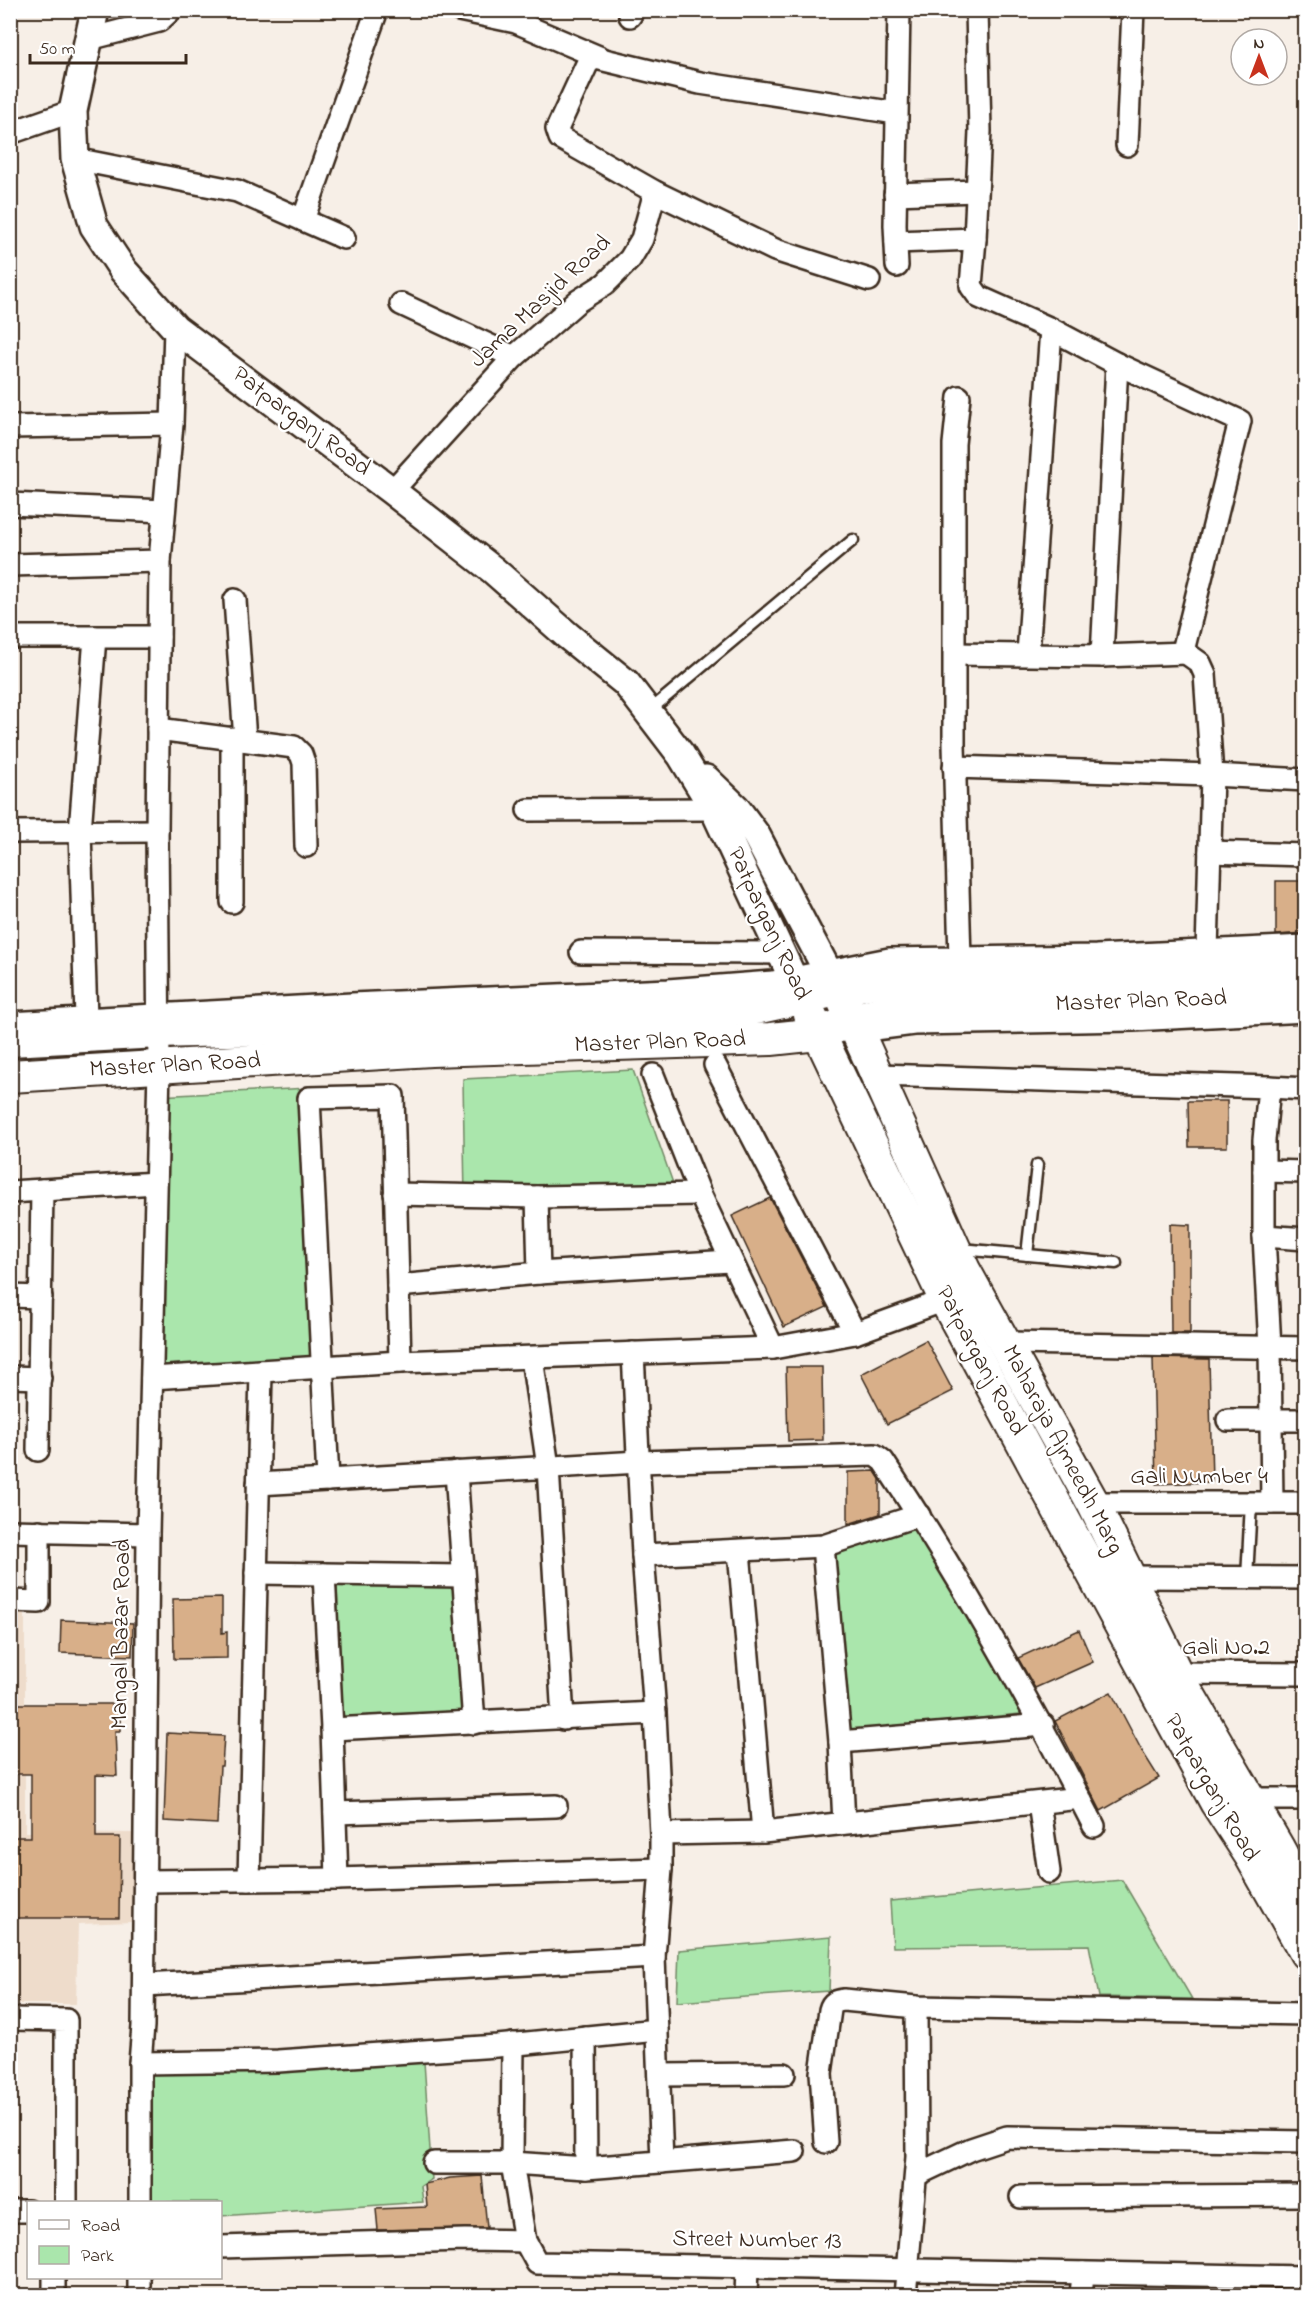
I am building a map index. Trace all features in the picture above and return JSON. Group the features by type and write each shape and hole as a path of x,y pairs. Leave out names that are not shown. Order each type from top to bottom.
{"main road":[{"name":"Master Plan Road","path":"10,1040 159,1023 375,1025 756,1008 793,976 834,981 883,980 1182,972 1305,964"},
{"name":"Patparganj Road","path":"793,976 818,1034 1161,1673 1216,1802 1251,1856 1305,1953"},
{"name":"Maharaja Ajmeedh Marg","path":"834,981 856,1025 954,1249 959,1294 1004,1343 1093,1503 1129,1577 1161,1673 1249,1798 1305,1900"},
{"name":"Master Plan Road","path":"10,1076 431,1050 760,1040 818,1034 856,1025 889,1010 1305,995"}],"street":[{"name":"Patparganj Road","path":"95,10 73,111 75,159 94,226 123,270 175,328 392,490 493,570 626,683 681,755 714,809 793,976"},
{"path":"88,39 159,21 171,10"},
{"path":"303,220 377,10"},
{"path":"459,10 518,16 601,58 700,83 896,114"},
{"path":"897,266 895,194 896,114 899,94 899,10"},
{"path":"978,10 980,131 971,286 979,297 1051,329 1117,364 1240,422 1184,647 1186,653 1200,663 1205,674 1212,775 1207,951"},
{"path":"1127,145 1133,10"},
{"path":"601,58 591,58 588,62 559,123 560,138 655,192 776,250 869,280"},
{"path":"10,133 73,111"},
{"path":"75,159 237,190 344,238"},
{"path":"895,194 976,190"},
{"name":"Jama Masjid Road","path":"392,490 514,357 578,301 605,284 630,259 642,239 655,192"},
{"path":"896,242 975,239"},
{"path":"401,304 514,357"},
{"name":"Mangal Bazar Road","path":"140,2201 148,1534 159,1067 157,831 160,561 172,423 175,328"},
{"path":"1028,654 1051,329"},
{"path":"1102,656 1117,364"},
{"path":"959,397 954,444 954,767 960,959"},
{"path":"10,428 172,423"},
{"path":"10,504 164,511"},
{"path":"10,565 160,561"},
{"path":"232,902 239,739 235,600"},
{"path":"10,637 159,637"},
{"path":"86,1018 80,831 95,637"},
{"path":"955,654 1102,656 1186,653"},
{"path":"158,729 288,745 301,754 304,763 306,846"},
{"name":"Patparganj Road","path":"681,755 747,822 834,981"},
{"path":"954,767 1305,780"},
{"path":"528,810 714,809"},
{"path":"10,832 157,831"},
{"path":"1210,852 1305,855"},
{"path":"834,981 889,959 1096,956 1305,946"},
{"path":"581,952 793,976"},
{"path":"856,1025 1132,1020 1305,1011"},
{"path":"10,1023 86,1018 159,1023"},
{"path":"715,1065 855,1333"},
{"path":"653,1075 700,1194 773,1348"},
{"path":"878,1075 1305,1089"},
{"path":"1261,1503 1271,1418 1264,1236 1264,1140 1269,1087"},
{"path":"328,1480 309,1098 393,1096 400,1362"},
{"path":"1264,1171 1305,1172"},
{"path":"10,1192 156,1183"},
{"path":"38,1450 42,1190"},
{"path":"395,1194 537,1197 700,1194"},
{"path":"537,1197 539,1273"},
{"path":"1264,1236 1305,1239"},
{"path":"398,1286 539,1273 730,1261"},
{"path":"152,1378 400,1362 773,1348 855,1333 959,1294"},
{"path":"10,1296 41,1297"},
{"path":"1004,1343 1305,1348"},
{"path":"633,1353 661,1834 661,1869 654,1957 662,2162"},
{"path":"532,1358 548,1467 563,1719"},
{"path":"249,1880 261,1371"},
{"path":"10,1377 40,1378"},
{"path":"1228,1420 1271,1418 1305,1420"},
{"path":"258,1484 639,1462 875,1455 883,1461 919,1515 1043,1725 1094,1826"},
{"path":"456,1472 474,1723"},
{"name":"Gali Number 4","path":"1093,1503 1305,1503"},
{"path":"643,1555 823,1546 919,1515"},
{"path":"10,1531 148,1534"},
{"path":"10,1601 39,1602 39,1531"},
{"path":"823,1546 840,1742 844,1823"},
{"path":"739,1551 763,1832"},
{"path":"256,1573 463,1576"},
{"path":"324,1574 337,1879"},
{"path":"1129,1577 1305,1578"},
{"name":"Gali No.2","path":"1161,1673 1305,1674"},
{"path":"332,1729 655,1713"},
{"path":"840,1742 1043,1725"},
{"path":"661,1834 763,1832 1080,1798"},
{"path":"1216,1802 1249,1798 1305,1799"},
{"path":"1039,1803 1049,1872"},
{"path":"335,1813 556,1806"},
{"path":"145,1881 337,1879 661,1869"},
{"path":"144,1985 654,1957"},
{"path":"826,2142 821,2073 831,2004 844,2000 916,2007 1305,2014"},
{"path":"905,2295 916,2175 916,2007"},
{"path":"10,2019 66,2020 66,2201"},
{"path":"140,2063 279,2061 513,2044 657,2030"},
{"path":"585,2037 586,2168"},
{"path":"222,2247 465,2240 525,2241 512,2163 513,2044"},
{"path":"659,2075 784,2073"},
{"path":"916,2175 971,2149 1007,2138 1305,2142"},
{"path":"434,2163 512,2163 586,2168 794,2151"},
{"path":"1021,2197 1305,2195"},
{"path":"10,2211 27,2211"},
{"name":"Street Number 13","path":"525,2241 537,2263 1083,2273 1265,2286 1305,2277"},
{"path":"746,2295 747,2267"},
{"path":"1081,2295 1083,2273"},
{"path":"54,2279 54,2295"},
{"path":"139,2279 139,2295"}],"lane":[{"path":"648,711 853,540"},
{"path":"1027,1255 1037,1164"},
{"path":"954,1249 1116,1263"},
{"path":"1247,1578 1261,1503"}],"shaded area":[{"path":"10,1606 25,1607 25,1832 134,1833 132,1922 78,1924 76,2004 11,2004"}],"green space":[{"path":"633,1070 674,1186 465,1199 463,1079"},
{"path":"309,1088 324,1367 152,1378 158,1096"},
{"path":"926,1519 1031,1713 851,1731 827,1549"},
{"path":"337,1583 456,1584 465,1716 339,1723"},
{"path":"1122,1880 1192,1999 1099,1997 1089,1945 893,1947 890,1901"},
{"path":"831,1937 829,1991 677,2002 679,1950"},
{"path":"423,2047 432,2179 421,2186 423,2202 222,2216 222,2201 150,2201 152,2058"}],"building":[{"path":"1276,881 1305,881 1305,933 1276,935"},
{"path":"1188,1101 1227,1101 1227,1147 1189,1147"},
{"path":"770,1198 827,1307 784,1327 732,1216"},
{"path":"1170,1224 1190,1225 1190,1333 1171,1333"},
{"path":"926,1340 953,1391 887,1424 861,1374"},
{"path":"1153,1358 1209,1359 1212,1482 1156,1484"},
{"path":"786,1367 822,1367 823,1440 788,1441"},
{"path":"875,1471 880,1479 880,1514 848,1524 848,1472"},
{"path":"222,1598 222,1633 227,1632 227,1658 174,1659 173,1599"},
{"path":"61,1620 133,1623 132,1656 60,1653"},
{"path":"1079,1630 1093,1662 1035,1688 1018,1658"},
{"path":"1111,1692 1159,1778 1101,1811 1055,1721"},
{"path":"10,1704 120,1704 120,1731 115,1731 117,1776 96,1775 96,1837 120,1837 119,1918 14,1918 14,1837 31,1837 31,1774 10,1774"},
{"path":"167,1733 224,1736 217,1824 164,1821"},
{"path":"482,2176 487,2228 378,2230 376,2209 427,2207 425,2184 450,2178"}]}
